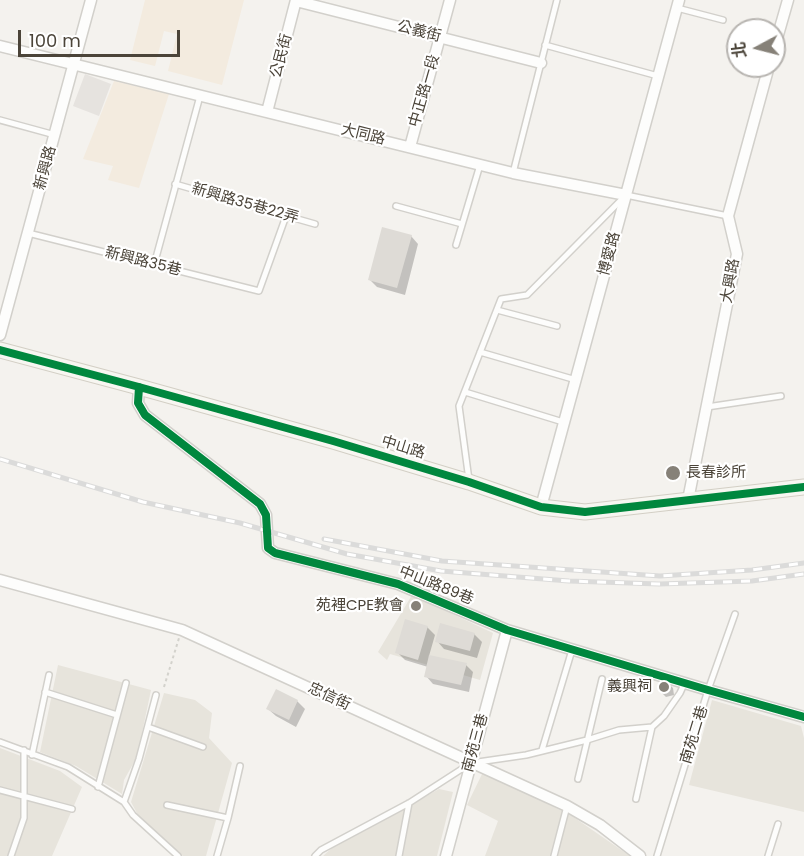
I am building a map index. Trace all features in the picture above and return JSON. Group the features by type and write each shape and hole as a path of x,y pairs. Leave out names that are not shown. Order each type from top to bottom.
{"street":[{"name":"新興路","path":"0,335 92,0"},
{"name":"公義街","path":"296,0 542,63"},
{"name":"公民街","path":"267,112 296,0"},
{"name":"中正路一段","path":"410,147 450,0"},
{"path":"783,18 788,0"},
{"name":"博愛路","path":"541,507 678,4"},
{"name":"大同路","path":"0,46 513,173 626,195"},
{"name":"大興路","path":"688,500 737,254 728,216 766,78"},
{"name":"中山路","path":"0,351 333,441 469,482 541,507 585,512 804,487"},
{"name":"中山路89巷","path":"139,387 138,404 145,415 260,504 266,515 268,548 276,553 398,584 507,630 804,717"},
{"name":"忠信街","path":"0,580 182,630 567,806 600,825 640,856"},
{"name":"南苑三巷","path":"446,856 507,630"}],"lane":[{"path":"513,173 556,0"},
{"path":"678,4 723,20"},
{"path":"545,45 658,76"},
{"name":"新興路35巷22弄","path":"154,265 200,96"},
{"path":"0,120 55,135"},
{"path":"456,245 480,165"},
{"name":"新興路35巷22弄","path":"175,184 315,224"},
{"path":"469,482 459,406 501,299 527,295 626,195"},
{"name":"大同路","path":"626,195 728,216"},
{"path":"396,206 462,224"},
{"name":"新興路35巷","path":"28,233 259,291 286,216"},
{"path":"497,310 557,326"},
{"path":"480,352 576,380"},
{"path":"465,392 564,422"},
{"path":"707,407 782,396"},
{"name":"南苑二巷","path":"657,856 708,690 735,614"},
{"path":"542,750 572,650"},
{"path":"32,755 49,675"},
{"path":"578,778 602,678"},
{"path":"636,799 652,727 664,716 685,682"},
{"path":"98,787 126,683"},
{"path":"45,692 117,715"},
{"path":"124,802 156,695"},
{"path":"148,727 203,747"},
{"path":"315,856 321,850 409,803 471,763 542,750 619,730 652,727"},
{"path":"0,741 68,767 124,802 133,815 178,856"},
{"path":"11,856 24,818 22,795 24,750"},
{"path":"217,856 240,766"},
{"path":"0,790 72,809"},
{"path":"399,856 409,803"},
{"path":"167,805 228,818"},
{"path":"554,856 567,806"},
{"path":"768,856 778,824"}],"path":[{"path":"164,687 182,630"}],"shaded area":[{"path":"145,0 244,0 222,85 168,71 177,34 164,31 155,66 130,60"},
{"path":"85,74 111,84 99,116 73,106"},
{"path":"114,81 169,94 139,188 108,180 113,166 83,159"},
{"path":"412,595 493,633 480,680 390,654 387,660 378,652"},
{"path":"58,665 151,690 137,757 124,780 122,794 76,766 40,752"},
{"path":"164,693 195,700 212,713 209,738 232,763 206,856 183,856 139,817 131,802"},
{"path":"712,700 801,726 804,738 804,812 689,785"},
{"path":"0,748 60,771 82,787 52,856 0,856"},
{"path":"483,772 572,816 630,856 485,856 498,821 467,805"},
{"path":"439,789 453,792 437,856 323,856 332,848"}],"building":[{"path":"382,227 412,235 397,288 368,280"},
{"path":"405,619 428,626 418,660 395,653"},
{"path":"440,623 475,633 470,651 435,642"},
{"path":"429,655 467,663 461,685 424,677"},
{"name":"義興祠","path":"668,682 670,690 660,693 658,684"},
{"path":"276,689 298,700 289,720 266,709"}],"railway":[{"path":"0,459 143,502 240,523 347,554 441,571 569,581 659,584 752,581 804,574"},
{"path":"324,539 442,561 660,576 752,570 804,563"}],"cycle path":[{"path":"0,350 333,441 469,482 541,507 585,512 804,487"},
{"path":"139,387 138,403 145,415 260,504 266,515 268,548 275,553 398,584 507,630 804,717"}],"place":[{"name":"長春診所","path":"673,473"},
{"name":"苑裡CPE教會","path":"416,606"},
{"name":"義興祠","path":"664,687"}]}
